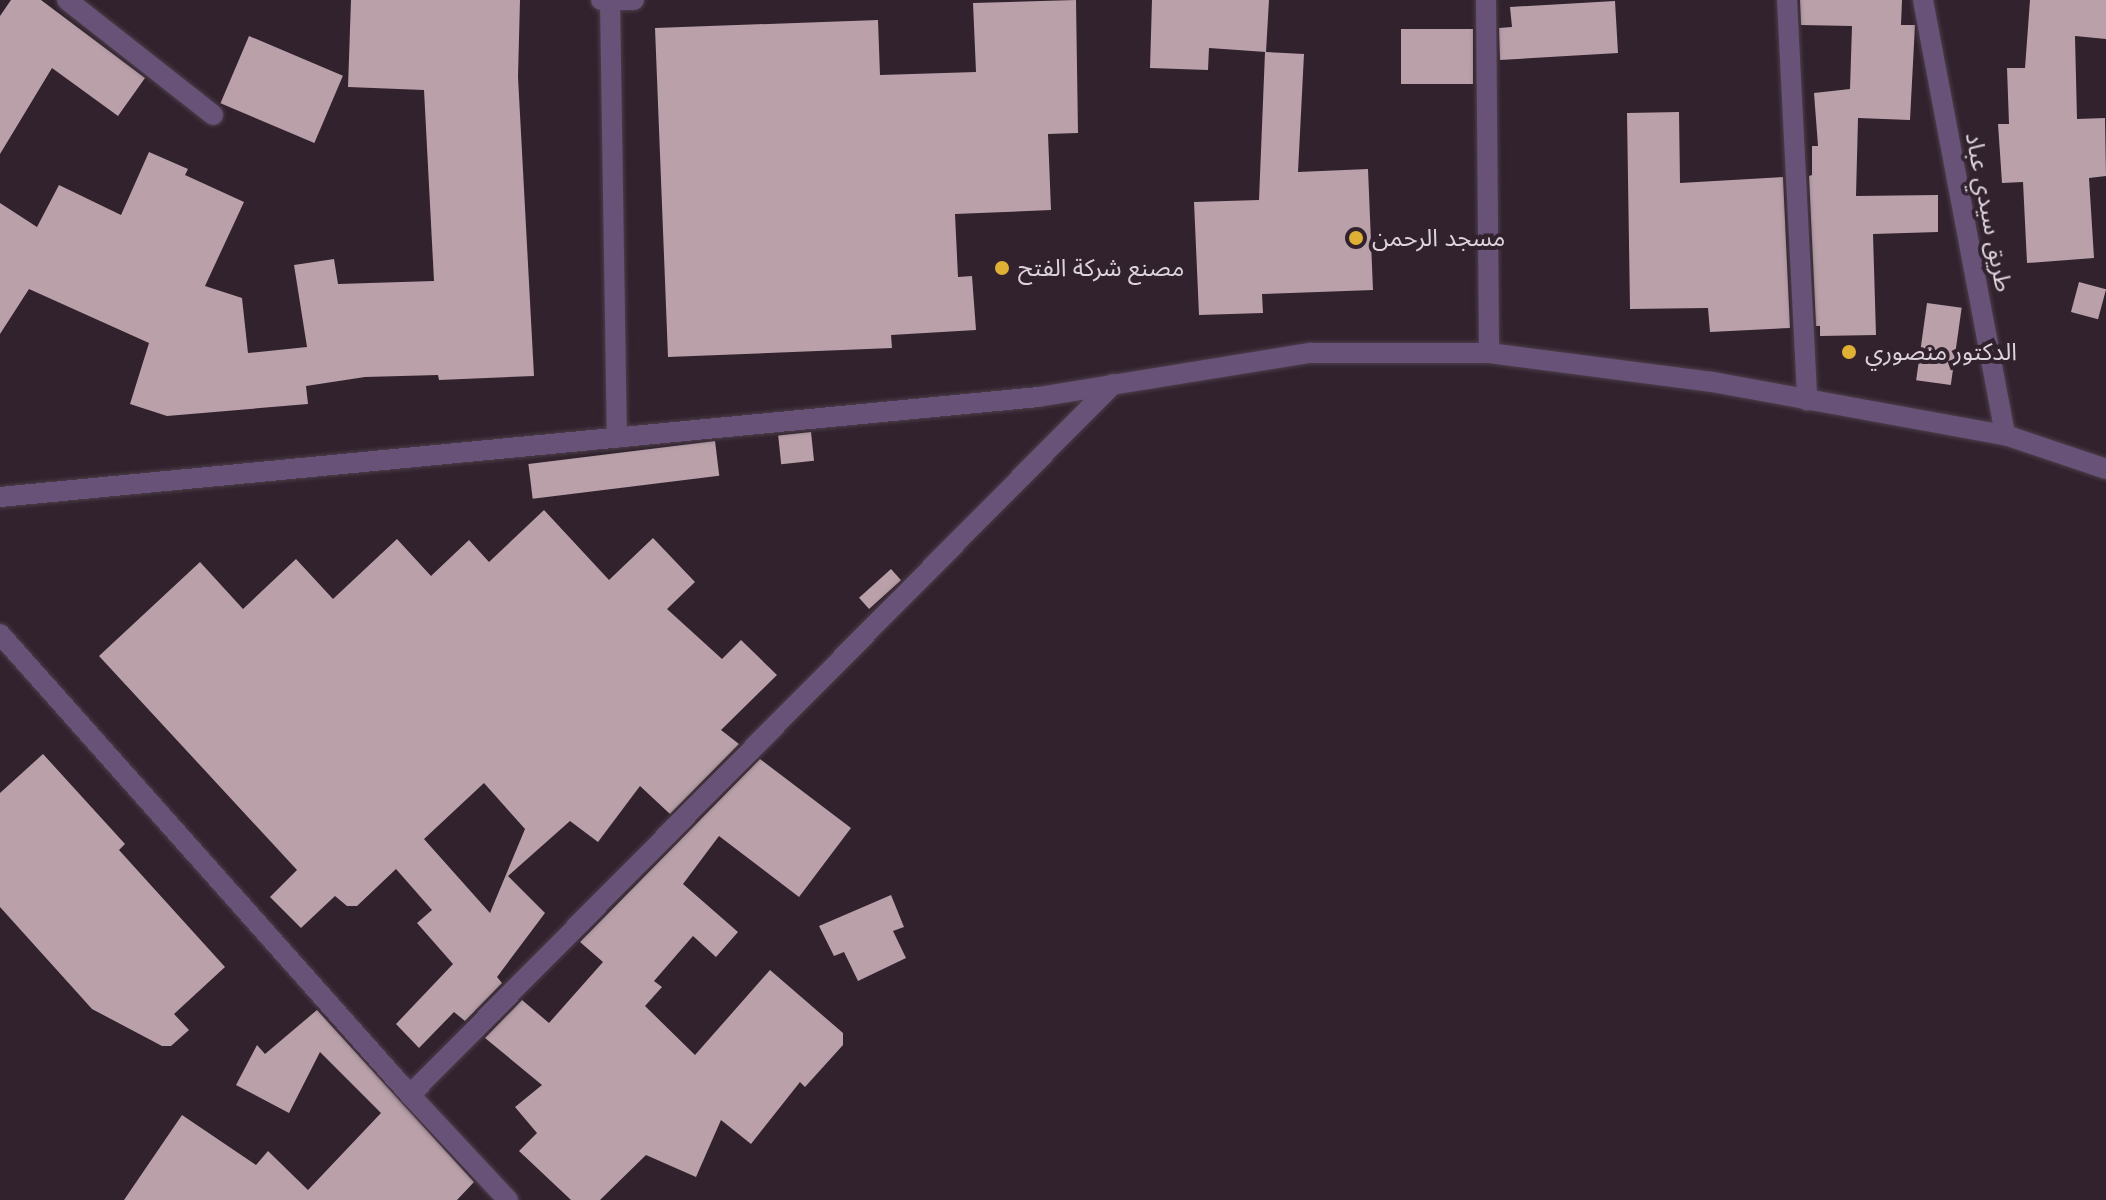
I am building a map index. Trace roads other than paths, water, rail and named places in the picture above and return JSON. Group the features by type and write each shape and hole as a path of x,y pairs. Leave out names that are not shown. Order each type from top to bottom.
{"street":[{"path":"67,0 213,115"},
{"path":"601,0 634,0"},
{"path":"610,0 617,438"},
{"path":"1486,0 1489,353"},
{"path":"1787,0 1807,401"},
{"name":"طريق سيدي عباد","path":"1923,0 2005,435"},
{"path":"0,497 1038,397 1311,353 1489,353 1712,382 2005,435 2106,469"},
{"path":"410,1095 1113,384"},
{"path":"0,634 410,1095 508,1200"}],"place":[{"name":"مسجد الرحمن","path":"1356,238"},
{"name":"مصنع شركة الفتح","path":"1002,268"},
{"name":"الدكتور منصوري","path":"1849,352"}]}
